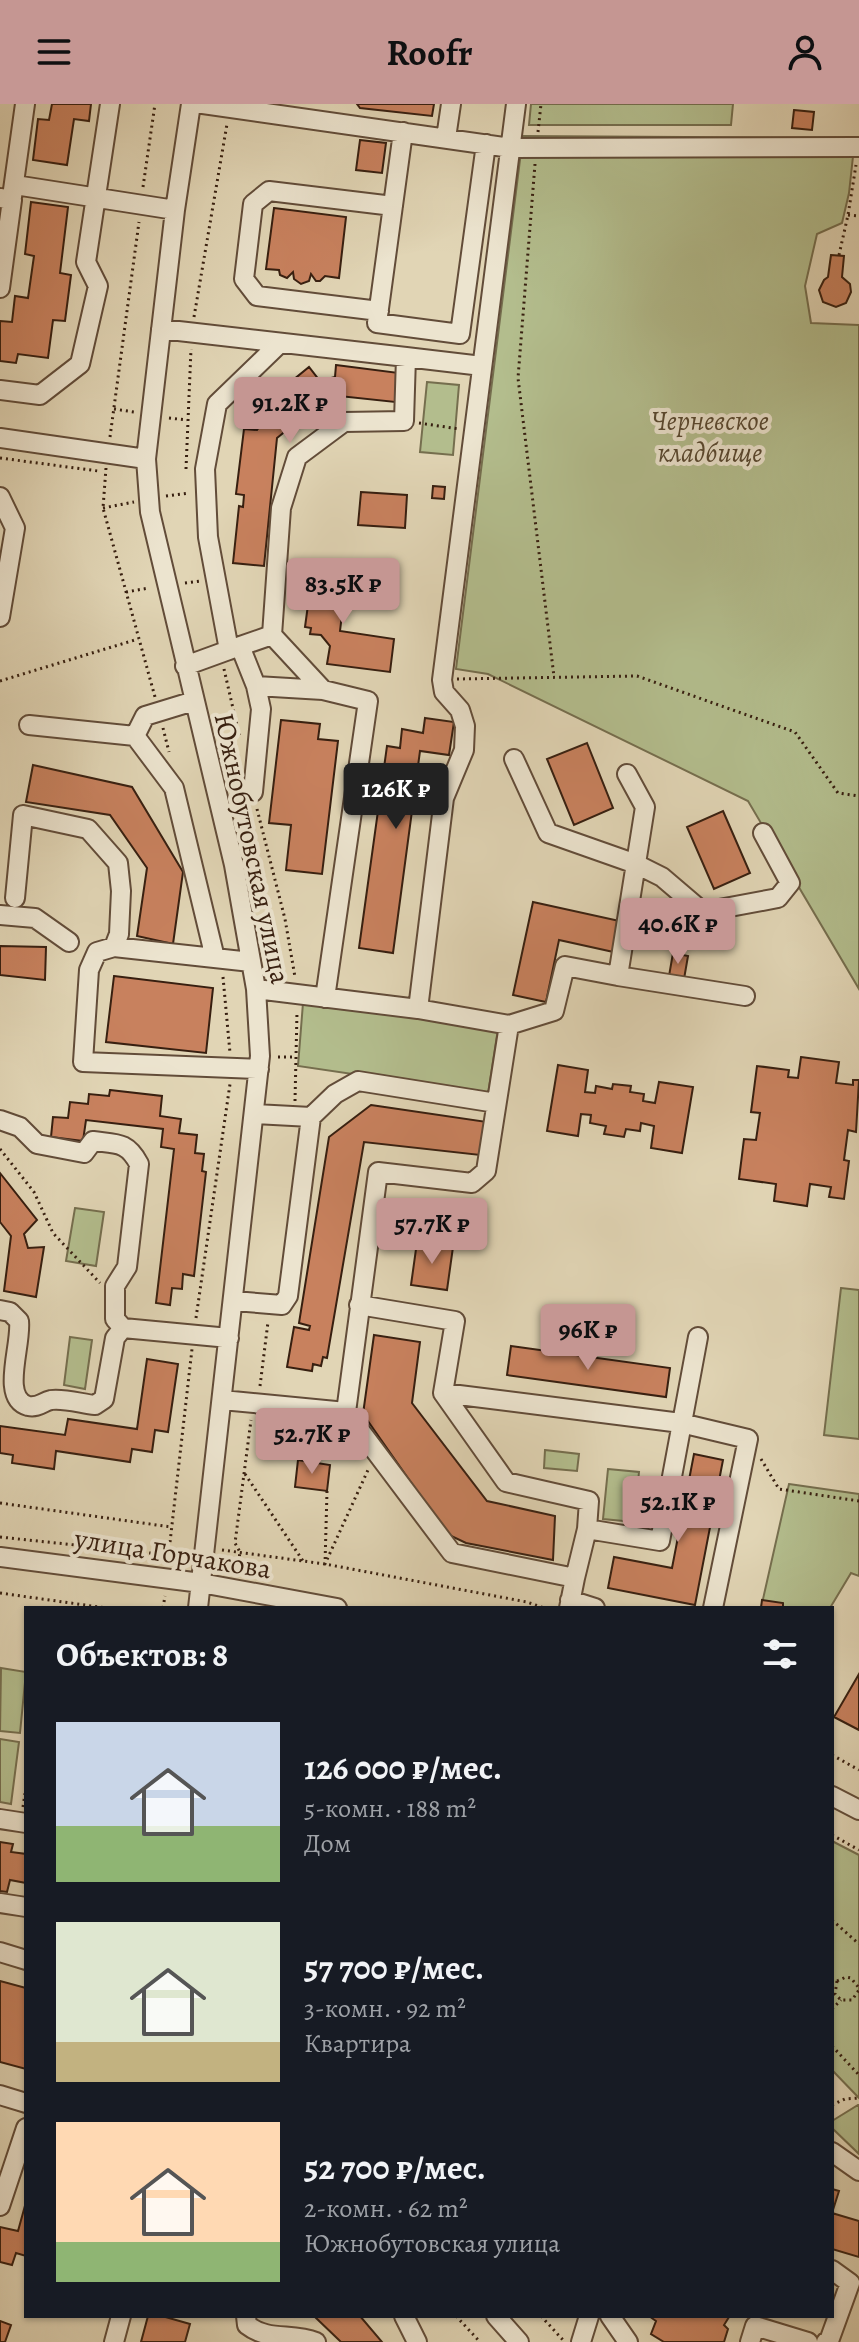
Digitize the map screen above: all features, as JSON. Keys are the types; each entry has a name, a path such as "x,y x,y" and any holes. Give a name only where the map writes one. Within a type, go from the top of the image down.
{"street":[{"path":"0,288 9,195 25,104"},
{"path":"0,390 40,395 80,364 98,286 86,262 110,104"},
{"name":"Южнобутовская улица","path":"191,104 175,210 146,459 150,512 234,865 256,989 259,1069 198,1606"},
{"path":"203,104 511,148 859,147"},
{"path":"323,104 338,122"},
{"path":"446,138 451,104"},
{"path":"418,1009 444,798 464,750 465,726 460,710 444,692 442,680 516,104"},
{"path":"403,132 377,323 460,334 486,144"},
{"path":"379,311 257,296 244,279 253,204 269,191 393,206"},
{"path":"9,195 94,196 175,210"},
{"path":"161,329 482,366"},
{"path":"253,792 261,709 256,686 235,648 208,537 205,469 217,404 280,343"},
{"path":"323,690 272,635 281,508 297,457 344,422 404,421 406,357"},
{"path":"0,438 107,463 146,459"},
{"path":"0,497 15,528 5,559 0,617"},
{"path":"185,666 272,635"},
{"path":"256,686 323,690 368,701 325,998"},
{"path":"135,736 145,716 194,701"},
{"path":"29,725 135,736 174,788 218,958"},
{"path":"514,759 548,833 636,864 662,877 703,912 778,898 790,883 763,833"},
{"path":"618,976 645,807 627,774"},
{"path":"15,898 23,815 88,829 118,863 121,905 119,934 114,947"},
{"path":"0,915 35,918 69,942"},
{"path":"251,962 114,947 97,952 89,970 83,1062 259,1069"},
{"path":"256,989 418,1009 509,1025 554,1011 565,966 745,996"},
{"path":"509,1025 486,1171 472,1183 378,1172 346,1412 452,1553 575,1578"},
{"path":"234,1301 282,1305 288,1296 311,1117 335,1094 358,1081 496,1103"},
{"path":"255,1114 311,1117"},
{"path":"0,1120 20,1127 37,1144 84,1153 93,1141 122,1145 132,1151 139,1164 127,1267 115,1286 113,1297 115,1319 123,1328 229,1338"},
{"path":"359,1305 455,1321 443,1393 506,1482 589,1501 587,1529 570,1604"},
{"path":"0,1310 10,1312 19,1321 20,1332 10,1388 15,1399 26,1405 41,1406 51,1400 95,1405 104,1399 115,1338 123,1328"},
{"path":"587,1529 660,1541 698,1337"},
{"path":"443,1393 681,1423 748,1439 713,1606"},
{"path":"222,1400 346,1412"},
{"name":"улица Горчакова","path":"0,1557 201,1583 326,1606"},
{"path":"834,1797 859,1810"},
{"path":"0,1819 24,1823"},
{"path":"0,1903 24,1907"},
{"path":"0,1952 24,1959"},
{"path":"0,2095 24,2102"},
{"path":"0,2206 24,2134"},
{"path":"834,2153 859,2171"},
{"path":"826,2342 855,2284 834,2271"},
{"path":"114,2342 120,2318"},
{"path":"246,2318 247,2325 260,2335 302,2336 316,2342"},
{"path":"405,2318 417,2342"},
{"path":"498,2318 519,2342"},
{"path":"581,2342 588,2318"},
{"path":"611,2318 628,2342"},
{"path":"751,2328 808,2342"}],"path":[{"path":"155,104 103,508 171,758"},
{"path":"541,104 518,378 554,677"},
{"path":"839,255 859,147"},
{"path":"848,215 859,216"},
{"path":"404,421 474,431"},
{"path":"0,458 107,463"},
{"path":"0,681 139,639"},
{"path":"442,680 637,676 795,732 838,793 859,796"},
{"path":"163,1606 194,1335 232,1068 218,958"},
{"path":"0,1149 34,1192 53,1233 113,1297"},
{"path":"748,1439 779,1489 859,1501"},
{"path":"325,1564 376,1452"},
{"path":"244,1473 303,1561"},
{"path":"325,1564 327,1491"},
{"path":"0,1503 172,1527"},
{"path":"0,1537 169,1555 204,1548 325,1564 538,1606"},
{"path":"0,1593 92,1606"},
{"path":"834,1756 859,1770"},
{"path":"834,1836 859,1850"},
{"path":"834,1922 859,1944"},
{"path":"846,1977 857,1978 857,2000 841,2000 834,1989 837,1981 846,1977"},
{"path":"834,2007 841,2000"},
{"path":"834,2048 859,2075"},
{"path":"834,2104 859,2098"},
{"path":"458,2318 480,2342"},
{"path":"543,2318 564,2342"}],"green space":[{"path":"531,104 733,104 731,125 529,125"},
{"name":"Черневское кладбище","path":"523,136 855,138 842,223 817,234 805,286 811,323 859,325 859,989 748,801 488,674 456,669"},
{"path":"427,382 459,385 453,455 420,452"},
{"path":"303,1003 498,1029 488,1094 298,1066"},
{"path":"75,1208 104,1212 96,1266 66,1261"},
{"path":"841,1288 859,1290 859,1439 824,1435"},
{"path":"70,1337 92,1340 85,1389 64,1385"},
{"path":"545,1450 579,1454 577,1471 544,1468"},
{"path":"608,1469 639,1472 634,1522 603,1519"},
{"path":"789,1484 859,1494 859,1576 851,1573 831,1606 761,1606"},
{"path":"1,1668 24,1672 20,1733 0,1731"},
{"path":"0,1739 19,1742 11,1804 0,1802"},
{"path":"834,1842 859,1855 859,2098 834,2072"},
{"path":"859,2105 859,2154 834,2130 834,2120"}],"building":[{"path":"52,104 91,104 89,121 74,119 67,165 33,160 38,119 49,120"},
{"path":"357,104 434,104 432,116 360,108"},
{"path":"794,110 814,112 812,130 792,128"},
{"path":"360,140 386,143 382,173 356,170"},
{"path":"31,202 68,207 60,273 71,275 65,321 53,320 48,358 18,354 16,363 0,361 0,321 12,322 15,296 28,298 34,256 25,254"},
{"path":"274,208 346,217 339,278 325,276 316,281 311,274 309,281 301,284 294,279 293,272 287,278 280,275 279,270 266,269"},
{"path":"831,255 844,256 842,277 850,284 851,292 846,303 836,307 823,302 819,290 828,277"},
{"path":"336,365 399,373 395,402 330,395 277,438 264,566 233,563 239,506 243,507 244,495 236,494 244,429 257,430 267,416 260,407 309,367 320,381 335,377"},
{"path":"433,486 445,487 444,499 432,498"},
{"path":"361,492 407,495 405,528 358,525"},
{"path":"313,568 347,573 340,631 394,639 390,672 327,664 330,646 321,635 310,634 311,628 305,627"},
{"path":"425,718 454,722 449,755 420,751 393,953 359,948 387,746 400,748 402,729 423,733"},
{"path":"281,720 320,724 318,739 338,741 322,874 286,870 291,825 269,823"},
{"path":"587,743 613,808 574,825 547,759"},
{"path":"33,765 132,787 183,872 173,944 137,936 147,868 110,815 26,802"},
{"path":"723,811 750,873 714,889 687,827"},
{"path":"533,902 624,922 618,953 559,940 546,1002 513,995"},
{"path":"0,946 46,947 45,980 0,975"},
{"path":"673,953 688,956 684,979 669,976"},
{"path":"114,976 213,988 206,1053 106,1042"},
{"path":"801,1057 839,1062 836,1083 853,1085 853,1080 859,1080 856,1132 848,1130 844,1160 849,1161 844,1199 829,1197 831,1187 810,1184 807,1206 774,1201 776,1184 739,1179 744,1139 756,1140 760,1113 751,1112 757,1066 789,1070 788,1077 798,1078"},
{"path":"558,1065 588,1070 585,1092 595,1093 596,1086 612,1089 613,1084 631,1086 630,1092 644,1094 643,1101 655,1103 659,1082 693,1087 682,1153 651,1148 654,1126 641,1123 640,1131 626,1129 624,1137 604,1134 606,1126 590,1123 591,1115 581,1114 578,1136 547,1131"},
{"path":"110,1090 162,1096 160,1116 181,1119 179,1133 197,1135 195,1153 204,1154 202,1171 206,1172 194,1276 183,1274 182,1289 172,1288 170,1305 156,1303 174,1149 161,1147 163,1129 86,1120 83,1141 51,1137 53,1117 68,1118 70,1102 88,1104 89,1094 109,1096"},
{"path":"371,1105 487,1122 480,1155 364,1142 327,1358 323,1357 321,1366 313,1364 312,1371 287,1367 294,1327 309,1330 310,1326 299,1323 329,1137"},
{"path":"0,1173 37,1220 24,1234 28,1248 44,1247 36,1297 4,1291 11,1236 0,1222"},
{"path":"454,1219 470,1222 467,1238 451,1235"},
{"path":"417,1242 453,1247 447,1290 411,1285"},
{"path":"374,1335 420,1342 412,1403 487,1501 555,1516 553,1560 466,1543 447,1534 363,1414"},
{"path":"511,1346 670,1368 666,1397 507,1375"},
{"path":"147,1359 178,1364 168,1432 155,1430 152,1452 132,1449 130,1462 56,1451 54,1469 12,1463 13,1455 0,1453 0,1426 65,1435 68,1419 137,1429"},
{"path":"694,1454 723,1460 695,1605 608,1588 614,1557 672,1568"},
{"path":"298,1460 330,1465 327,1491 295,1487"},
{"path":"762,1600 783,1603 783,1606 761,1606"},
{"path":"859,1674 859,1730 834,1717"},
{"path":"0,1842 13,1844 11,1852 24,1854 24,1883 10,1880 7,1892 0,1891"},
{"path":"0,1981 24,1987 24,2068 0,2062"},
{"path":"834,2190 839,2191 834,2207"},
{"path":"24,2209 24,2255 16,2253 12,2265 0,2262 0,2227 18,2231"},
{"path":"834,2214 859,2221 859,2257 834,2250"},
{"path":"147,2318 169,2318 190,2324 185,2342 141,2342"},
{"path":"316,2318 362,2318 382,2342 341,2342"},
{"path":"652,2318 728,2318 724,2325 728,2329 724,2342 664,2342 651,2334 656,2321"},
{"path":"0,2321 11,2325 5,2342 0,2342"}]}
